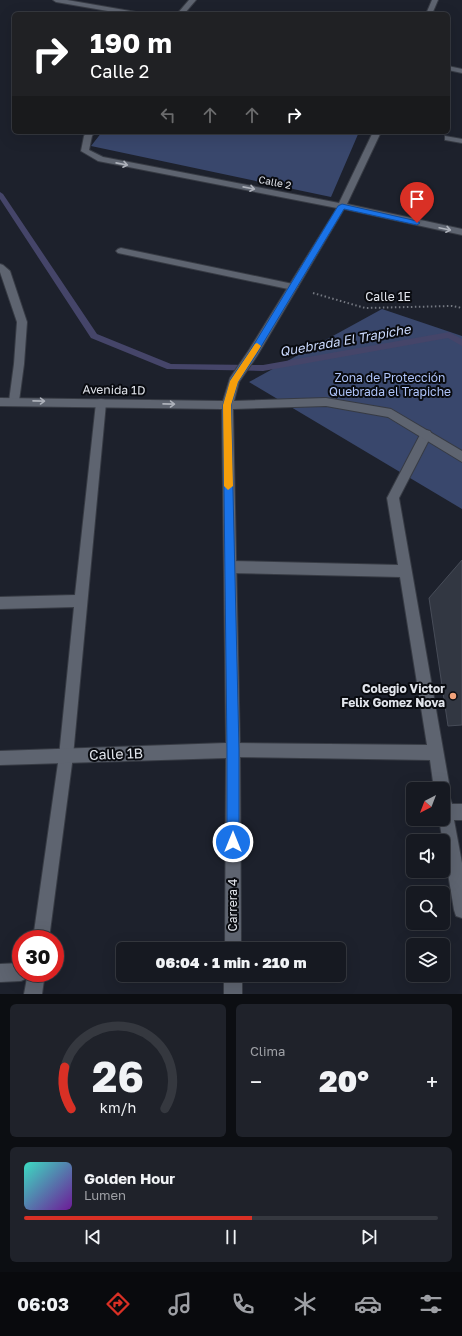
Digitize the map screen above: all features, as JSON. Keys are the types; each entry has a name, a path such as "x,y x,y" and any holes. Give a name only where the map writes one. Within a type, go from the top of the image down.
{"street":[{"path":"56,0 125,12"},
{"path":"182,12 193,0"},
{"path":"430,12 435,0"},
{"path":"450,68 462,70"},
{"name":"Calle 2","path":"90,134 85,151 101,159 342,206 462,232"},
{"name":"Carrera 4","path":"233,942 233,750 227,405 234,381 253,353 342,206 376,134"},
{"path":"448,138 462,141"},
{"path":"121,251 293,287"},
{"path":"0,267 5,271 22,322 20,364 14,401"},
{"name":"Avenida 1D","path":"0,402 227,405 326,402 391,413 462,456"},
{"path":"41,930 66,756 101,403"},
{"path":"426,434 393,498 441,782"},
{"path":"230,567 405,571"},
{"path":"0,603 81,601"},
{"name":"Calle 1B","path":"0,758 233,750 435,754"},
{"path":"450,807 462,812"},
{"path":"448,826 462,910"},
{"path":"0,973 12,972"},
{"path":"33,994 35,982"},
{"path":"233,982 233,994"}],"path":[{"name":"Calle 1E","path":"293,287 366,308 452,306 462,308"}],"green space":[{"path":"100,134 358,134 331,197 91,146"},
{"name":"Zona de Protección Quebrada el Trapiche","path":"382,309 462,336 462,509 249,382"}],"building":[{"name":"Colegio Victor Felix Gomez Nova","path":"462,560 462,725 448,726 429,598"}],"waterway":[{"name":"Quebrada El Trapiche","path":"0,194 94,336 170,367 263,368 449,335 462,343"}],"slow traffic":[{"path":"228,486 227,405 234,381 257,346"}],"place":[{"name":"Colegio Victor Felix Gomez Nova","path":"453,696"}],"route":[{"path":"233,842 233,750 227,405 230,393 234,381 253,353 342,206 417,223"}]}
